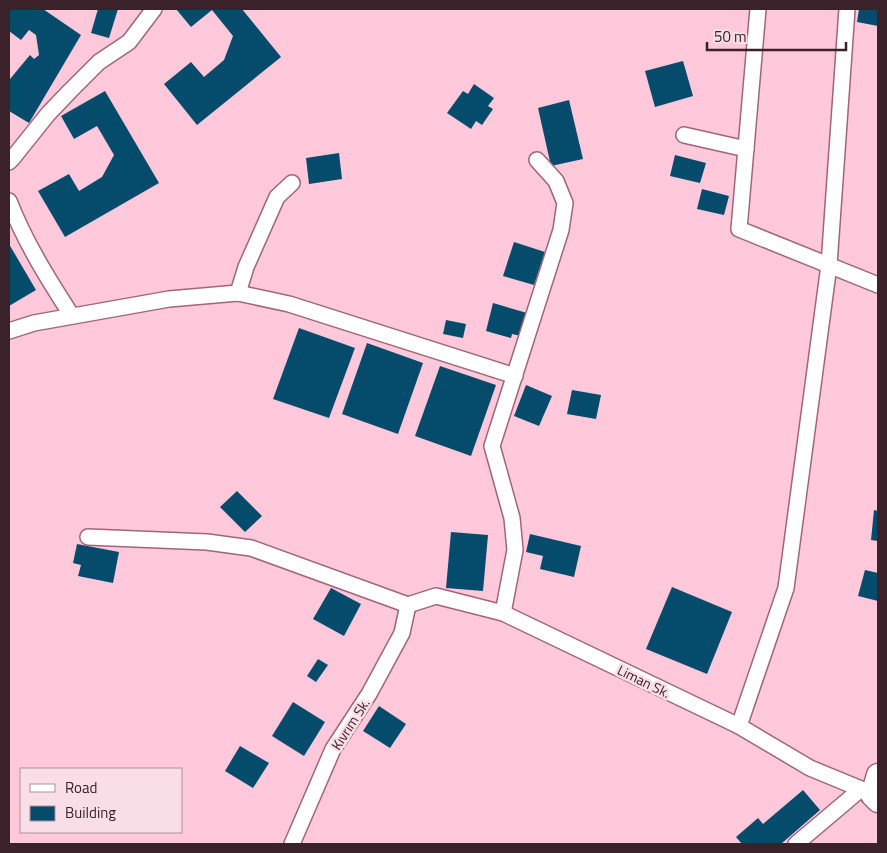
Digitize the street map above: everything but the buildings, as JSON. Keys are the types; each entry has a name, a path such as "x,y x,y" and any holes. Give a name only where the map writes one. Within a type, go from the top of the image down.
{"street":[{"path":"9,162 48,114 99,62 130,42 154,9"},
{"path":"758,9 740,229 878,285"},
{"path":"739,726 786,588 829,266 847,9"},
{"path":"684,135 746,149"},
{"path":"504,613 516,550 512,518 492,446 561,230 565,203 556,181 537,160"},
{"path":"238,293 246,267 277,197 292,183"},
{"path":"9,201 22,233 47,278 72,316"},
{"path":"9,331 34,323 169,299 238,293 289,304 515,376"},
{"path":"88,537 207,542 251,548 408,605"},
{"name":"Liman Sk.","path":"408,605 436,596 504,613 739,726 810,768 872,790"},
{"name":"Kıvrım Sk.","path":"292,844 333,749 369,694 402,633 408,605"},
{"path":"796,844 872,790"}]}
